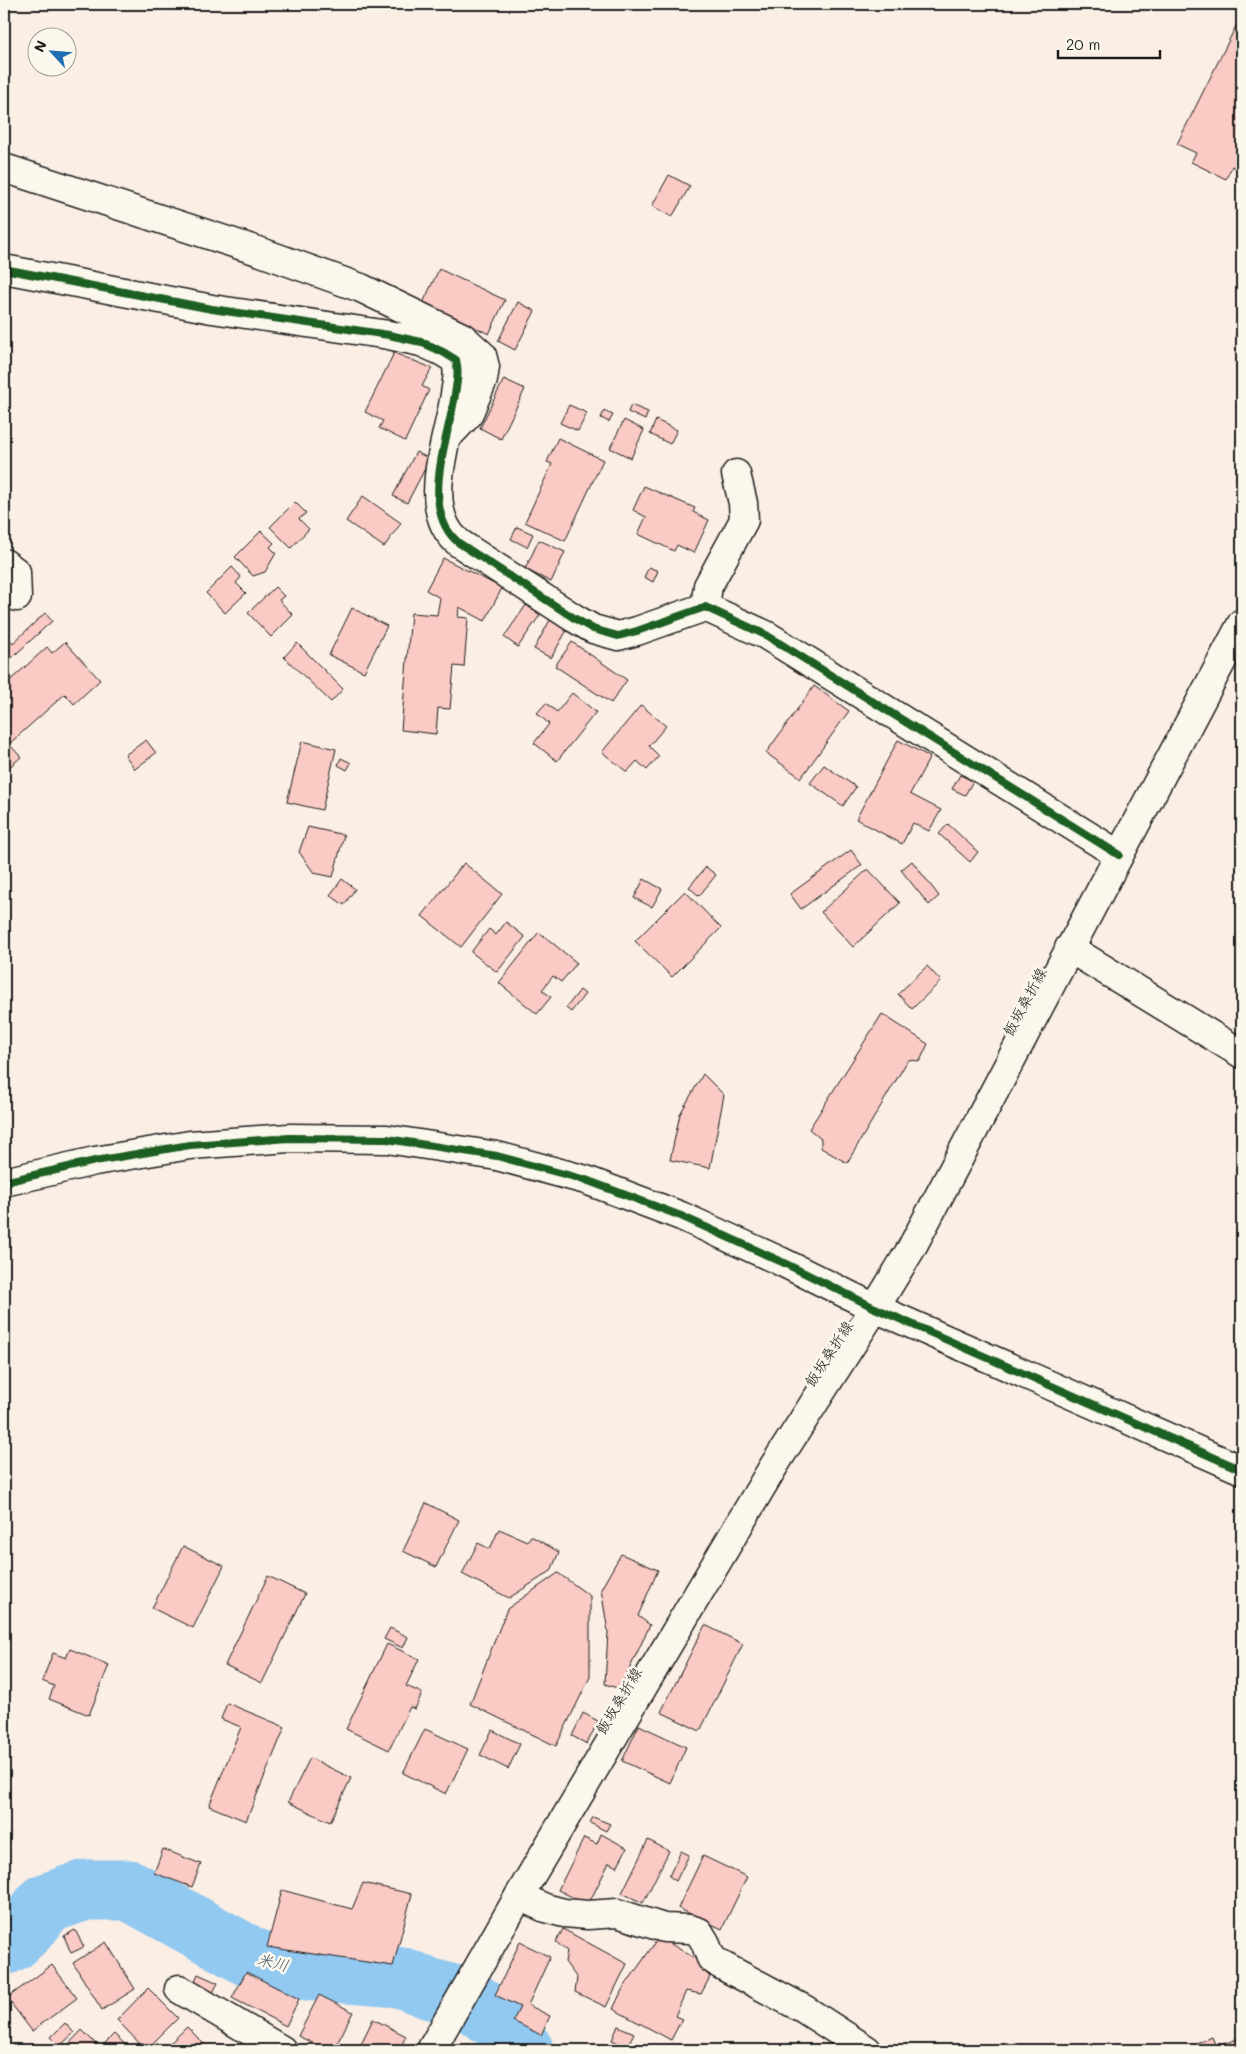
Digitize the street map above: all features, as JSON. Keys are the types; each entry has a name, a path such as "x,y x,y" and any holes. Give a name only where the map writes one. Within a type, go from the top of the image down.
{"street":[{"path":"4,168 261,252 361,288 462,337 482,355 486,367 483,380 468,415 448,436"},
{"path":"4,269 212,308 389,335 421,342 444,352 456,360 458,370 439,479 438,503 449,535 574,618 592,629 606,634 618,636 637,631 705,607 766,635 1118,855"},
{"path":"705,607 708,586 744,520 743,503 736,474"},
{"path":"4,563 16,572 17,597"},
{"name":"飯坂桑折線","path":"432,2050 519,1896 775,1464 875,1308 910,1249 1242,623"},
{"path":"1070,948 1242,1054"},
{"path":"4,1182 95,1161 190,1145 289,1138 387,1139 497,1156 586,1180 681,1216 780,1261 875,1308 1242,1470"},
{"path":"519,1896 545,1908 564,1913 588,1915 617,1913 664,1928 690,1929 699,1932 706,1942 711,1958 804,2009 867,2050"},
{"path":"179,1989 282,2050"}],"building":[{"path":"1242,14 1242,171 1232,166 1226,179 1191,162 1196,153 1177,144"},
{"path":"669,175 690,186 672,217 652,206"},
{"path":"439,269 505,300 489,334 423,303"},
{"path":"518,302 535,311 515,350 498,341"},
{"path":"394,353 432,368 422,386 429,390 405,441 379,428 383,421 365,412"},
{"path":"504,379 525,389 501,439 480,428"},
{"path":"569,405 587,413 578,431 560,423"},
{"path":"631,405 648,412 645,420 628,412"},
{"path":"604,411 613,415 609,422 601,418"},
{"path":"624,420 644,430 631,458 610,448"},
{"path":"656,420 677,430 670,444 650,434"},
{"path":"558,438 603,460 565,541 525,522 552,464 547,462"},
{"path":"416,452 430,459 407,503 393,496"},
{"path":"644,486 695,508 693,512 709,520 694,553 677,545 674,551 638,534 646,517 633,510"},
{"path":"363,496 401,523 384,547 346,521"},
{"path":"295,502 306,513 299,519 309,529 291,548 270,527"},
{"path":"517,527 533,534 527,547 511,539"},
{"path":"261,531 274,543 270,547 276,553 265,572 253,576 235,557"},
{"path":"539,540 565,552 551,582 525,569"},
{"path":"443,558 502,588 485,621 459,607 458,617 468,618 464,667 454,666 450,709 438,708 436,734 401,730 411,613 437,615 440,598 426,590"},
{"path":"232,567 241,577 236,583 246,593 225,613 206,593"},
{"path":"649,567 658,571 653,582 644,577"},
{"path":"275,587 284,596 279,600 293,615 271,637 248,613"},
{"path":"526,605 540,615 518,647 504,637"},
{"path":"352,608 387,626 364,672 329,655"},
{"path":"45,613 52,621 4,665 4,633 13,643"},
{"path":"550,620 567,630 551,658 534,649"},
{"path":"65,642 100,680 74,704 65,694 9,744 21,757 5,771 4,686 47,647 52,653"},
{"path":"572,642 627,680 611,703 555,666"},
{"path":"297,643 343,689 331,702 284,657"},
{"path":"814,686 849,711 801,778 766,753"},
{"path":"572,693 596,712 557,761 534,743 549,724 537,713 546,703 557,712"},
{"path":"641,705 666,726 649,746 659,756 647,770 637,761 627,772 602,752"},
{"path":"146,740 156,753 135,769 125,755"},
{"path":"898,740 930,757 910,794 941,810 929,831 913,823 902,844 856,819"},
{"path":"302,741 336,749 322,810 287,802"},
{"path":"341,758 351,763 347,770 338,765"},
{"path":"824,765 856,787 843,806 810,783"},
{"path":"960,775 973,781 965,795 952,789"},
{"path":"948,824 978,852 970,862 939,834"},
{"path":"308,827 344,835 333,877 314,873 299,852"},
{"path":"851,850 862,865 801,909 790,894"},
{"path":"912,861 939,896 929,905 901,870"},
{"path":"464,863 502,894 461,947 422,916"},
{"path":"706,867 716,875 699,896 689,887"},
{"path":"868,869 900,903 853,947 821,912"},
{"path":"342,879 355,889 344,905 330,895"},
{"path":"644,879 662,889 652,907 634,898"},
{"path":"685,891 721,928 672,977 635,941"},
{"path":"506,922 525,937 497,972 471,952 489,929 496,935"},
{"path":"539,932 577,963 561,982 553,976 542,990 551,997 537,1014 499,983"},
{"path":"927,966 941,981 912,1009 898,994"},
{"path":"580,990 585,994 571,1012 566,1008"},
{"path":"882,1014 928,1044 920,1061 908,1060 847,1163 821,1148 821,1139 809,1129"},
{"path":"703,1074 724,1095 710,1168 670,1160 680,1114"},
{"path":"426,1503 459,1520 436,1567 403,1551"},
{"path":"499,1529 527,1541 531,1536 559,1552 551,1571 509,1598 462,1574 478,1543 490,1549"},
{"path":"183,1546 224,1566 193,1628 152,1608"},
{"path":"621,1554 658,1570 638,1616 650,1625 620,1689 605,1684 608,1632 601,1589"},
{"path":"558,1573 590,1596 590,1677 556,1746 470,1704 507,1609"},
{"path":"268,1576 305,1594 262,1683 225,1665"},
{"path":"705,1625 743,1644 700,1731 661,1712"},
{"path":"390,1628 408,1637 403,1648 384,1639"},
{"path":"387,1644 419,1659 406,1686 422,1693 415,1709 410,1707 389,1750 346,1729"},
{"path":"70,1649 109,1665 89,1715 49,1699 54,1686 42,1681 53,1653 66,1658"},
{"path":"227,1703 285,1727 246,1821 209,1806 241,1727 221,1719"},
{"path":"583,1713 598,1721 587,1744 572,1736"},
{"path":"639,1725 686,1747 670,1783 622,1761"},
{"path":"425,1729 468,1749 446,1794 403,1773"},
{"path":"492,1730 520,1744 508,1769 480,1755"},
{"path":"310,1758 351,1778 330,1822 288,1802"},
{"path":"593,1817 610,1824 606,1831 590,1823"},
{"path":"601,1834 627,1848 617,1867 609,1863 588,1905 558,1890 584,1838 597,1844"},
{"path":"648,1840 669,1851 643,1903 622,1893"},
{"path":"163,1849 201,1864 192,1887 154,1873"},
{"path":"681,1851 689,1855 676,1881 669,1876"},
{"path":"703,1856 747,1877 722,1929 678,1908"},
{"path":"363,1883 412,1894 393,1966 267,1947 282,1890 352,1909"},
{"path":"563,1929 627,1964 606,2007 575,1992 577,1978 565,1962 567,1951 556,1942"},
{"path":"75,1930 84,1947 71,1953 64,1936"},
{"path":"659,1937 703,1963 703,1970 710,1977 701,1994 686,1991 675,2016 682,2019 671,2040 613,2009 622,1990"},
{"path":"106,1942 135,1989 102,2010 73,1963"},
{"path":"520,1942 550,1957 528,2005 550,2016 541,2035 513,2021 520,2007 495,1995"},
{"path":"52,1965 77,1998 32,2031 7,1998"},
{"path":"246,1972 299,1999 286,2026 232,1998"},
{"path":"198,1974 218,1983 212,1994 193,1985"},
{"path":"148,1988 178,2018 146,2050 117,2020"},
{"path":"319,1995 353,2012 334,2050 327,2050 298,2036"},
{"path":"373,2019 406,2036 399,2050 358,2050"},
{"path":"65,2023 74,2033 60,2046 51,2037"},
{"path":"618,2026 634,2033 627,2047 612,2040"},
{"path":"187,2027 210,2050 163,2050"},
{"path":"82,2030 96,2044 89,2050 63,2050"},
{"path":"114,2034 131,2050 98,2050"},
{"path":"1212,2037 1216,2047 1237,2039 1241,2050 1198,2050 1196,2043"},
{"path":"467,2044 477,2050 463,2050"},
{"path":"649,2045 659,2050 646,2050"}],"waterway":[{"name":"米川","path":"4,1945 12,1941 30,1924 45,1904 85,1890 129,1890 256,1960 307,1970 400,1977 431,1989 468,1999 496,2019 523,2050"}],"cycle path":[{"path":"4,269 212,309 389,335 421,342 443,352 456,360 458,373 439,473 438,493 440,512 447,529 459,543 593,629 618,636 705,607 766,635 1119,855"},
{"path":"4,1182 95,1161 190,1145 289,1138 387,1139 497,1156 586,1180 681,1216 780,1261 875,1308 1242,1470"}]}
